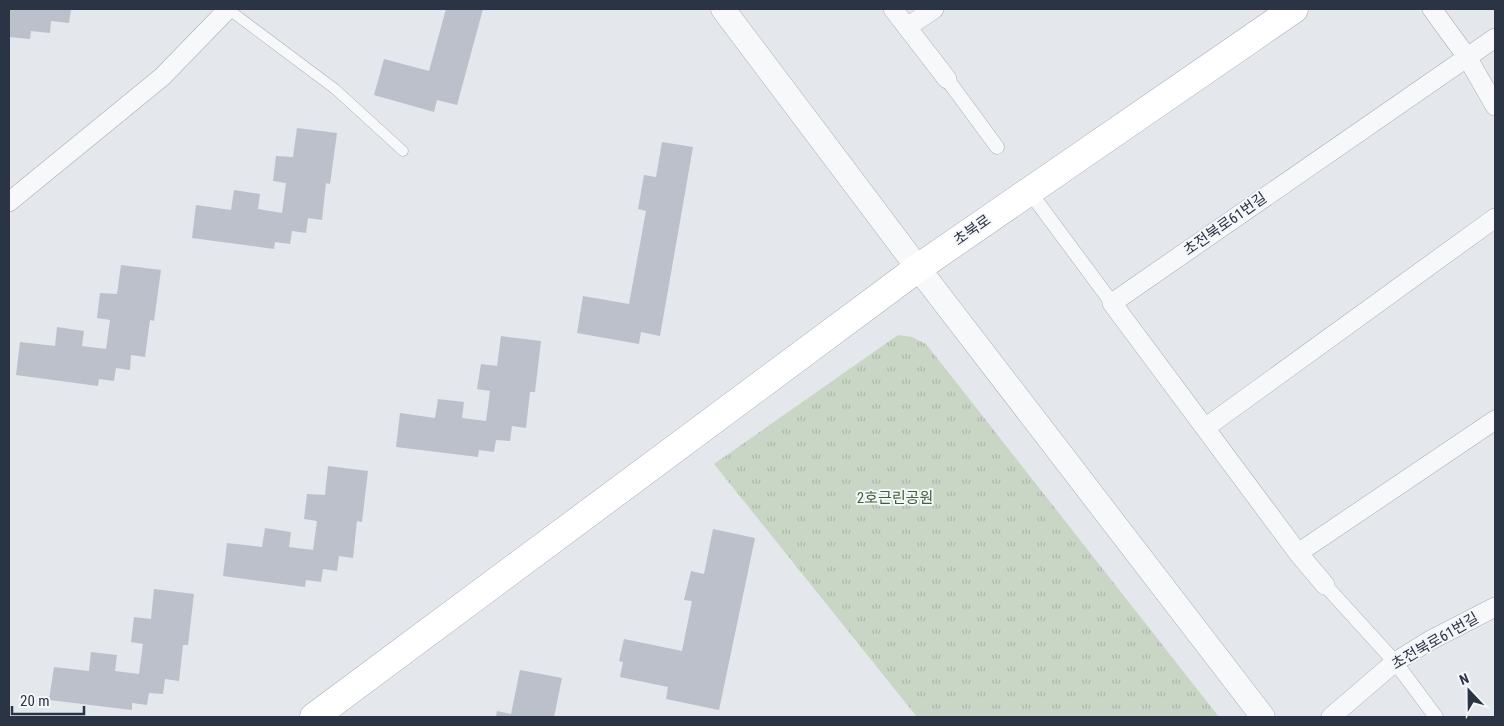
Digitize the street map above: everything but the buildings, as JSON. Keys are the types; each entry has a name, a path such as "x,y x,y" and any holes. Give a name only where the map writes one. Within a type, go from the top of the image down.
{"main road":[{"name":"초북로","path":"314,717 918,268 1294,9"}],"street":[{"path":"9,202 162,77 228,9"},
{"path":"723,9 918,268 1263,717"},
{"path":"893,9 997,147"},
{"path":"907,27 934,9"},
{"path":"1432,9 1467,57 1495,106"},
{"name":"초전북로61번길","path":"1112,303 1495,38"},
{"path":"1029,191 1298,553 1394,662 1436,717"},
{"path":"1205,428 1495,218"},
{"path":"1298,553 1495,420"},
{"name":"초전북로61번길","path":"1332,717 1394,662 1429,641 1495,607"}],"lane":[{"path":"228,9 335,89 403,150"}],"green space":[{"name":"2호근린공원","path":"898,335 912,337 926,344 1219,717 917,717 714,464"}]}
